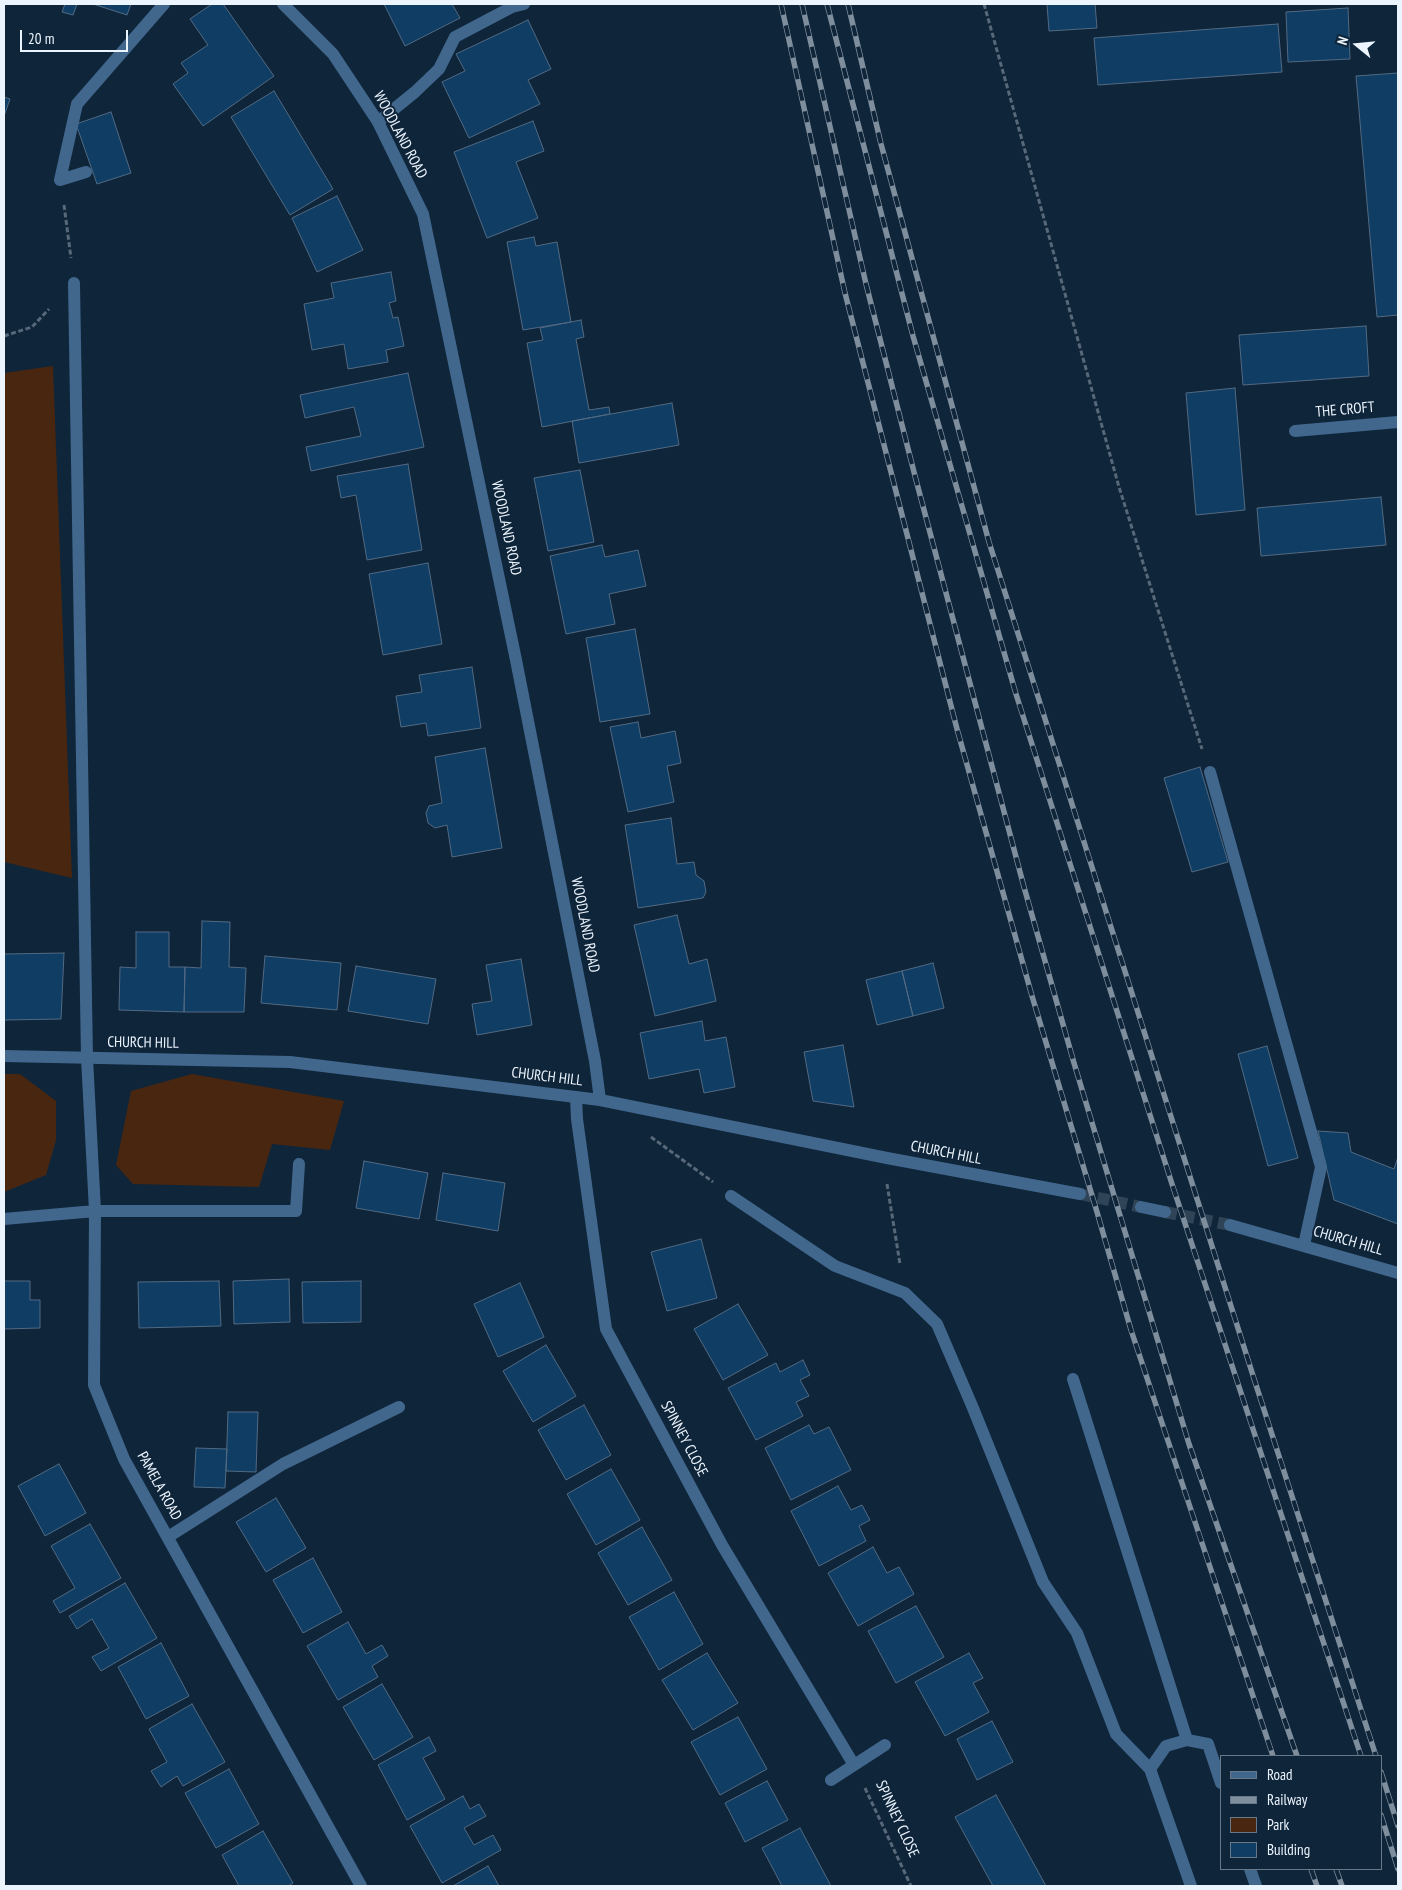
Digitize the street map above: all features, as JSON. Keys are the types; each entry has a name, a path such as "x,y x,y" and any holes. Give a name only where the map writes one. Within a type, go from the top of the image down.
{"street":[{"path":"86,172 60,180 77,104 164,4"},
{"name":"WOODLAND ROAD","path":"283,4 333,54 378,122 423,214 516,660 597,1071 600,1100"},
{"path":"378,122 415,92 439,69 455,37 512,7 524,4"},
{"name":"PAMELA ROAD","path":"74,283 87,1058 95,1211 94,1384 124,1459 361,1886"},
{"name":"THE CROFT","path":"1295,431 1398,422"},
{"path":"1210,772 1321,1167 1304,1246"},
{"name":"CHURCH HILL","path":"4,1056 290,1062 600,1100 880,1157 1080,1194"},
{"name":"SPINNEY CLOSE","path":"576,1097 577,1119 606,1329 722,1545 854,1765"},
{"path":"4,1219 95,1211 296,1212 299,1164"},
{"path":"731,1196 835,1266 905,1293 937,1324 977,1417 1043,1582 1077,1633 1116,1734 1150,1769 1191,1886"},
{"path":"1141,1207 1165,1212"},
{"name":"CHURCH HILL","path":"1230,1226 1398,1273"},
{"path":"1073,1380 1187,1740"},
{"path":"168,1537 284,1464 399,1407"},
{"path":"1150,1769 1166,1746 1187,1740 1208,1744 1220,1780"},
{"path":"831,1780 885,1745"},
{"path":"1250,1870 1256,1886"}],"path":[{"path":"984,4 1119,486 1210,772"},
{"path":"4,336 32,327 74,283 60,180"},
{"path":"643,1132 731,1196"},
{"path":"886,1182 905,1293"},
{"name":"SPINNEY CLOSE","path":"854,1765 911,1886"}],"green space":[{"path":"53,366 72,878 4,862 4,373"},
{"path":"4,1074 20,1074 56,1101 56,1140 46,1175 4,1192"},
{"path":"192,1074 344,1101 330,1150 272,1144 259,1187 133,1184 116,1165 131,1091"}],"building":[{"path":"65,4 77,4 73,15 62,12"},
{"path":"93,4 131,4 127,15"},
{"path":"212,4 223,4 274,76 203,126 173,84 188,73 181,63 208,45 190,19"},
{"path":"384,4 452,4 460,18 405,46"},
{"path":"1047,4 1095,4 1097,28 1049,31"},
{"path":"1348,8 1350,59 1288,62 1286,12"},
{"path":"528,20 551,69 528,80 540,104 469,138 442,82 465,71 456,54"},
{"path":"1278,24 1282,72 1098,85 1094,38"},
{"path":"1398,73 1398,315 1377,317 1356,76"},
{"path":"274,91 333,189 290,215 231,117"},
{"path":"4,97 10,99 4,116"},
{"path":"111,112 131,173 97,184 76,124"},
{"path":"533,121 544,151 516,162 538,218 487,238 454,152"},
{"path":"337,196 363,250 317,272 292,218"},
{"path":"534,237 536,246 557,242 571,322 523,330 507,242"},
{"path":"391,272 396,301 389,303 393,318 398,317 404,346 386,350 388,362 348,369 344,344 312,350 304,304 334,298 331,283"},
{"path":"581,320 584,337 576,339 589,410 609,407 610,414 542,427 527,343 543,340 540,328"},
{"path":"1366,326 1369,376 1243,385 1239,335"},
{"path":"408,373 424,447 311,471 306,447 361,436 354,407 305,418 300,395"},
{"path":"1235,388 1245,510 1196,515 1186,393"},
{"path":"672,403 679,445 579,463 572,421"},
{"path":"408,464 422,550 367,560 356,495 341,498 337,476"},
{"path":"580,470 594,542 548,551 534,478"},
{"path":"1381,497 1386,545 1261,556 1257,508"},
{"path":"602,545 605,557 638,550 646,586 609,594 615,624 566,634 550,556"},
{"path":"428,563 442,644 383,655 369,574"},
{"path":"635,629 650,714 600,722 586,638"},
{"path":"472,667 481,728 428,736 426,723 401,727 396,696 422,692 419,675"},
{"path":"638,722 641,738 675,731 681,763 667,766 674,802 628,812 610,727"},
{"path":"485,748 502,848 452,857 447,825 435,828 428,823 426,813 429,806 442,803 435,757"},
{"path":"1200,767 1228,862 1192,872 1164,778"},
{"path":"671,818 677,864 694,862 696,875 704,881 706,892 703,898 638,908 625,825"},
{"path":"677,915 689,964 707,959 716,1001 655,1016 634,925"},
{"path":"202,921 230,922 229,967 246,968 244,1012 184,1012 185,967 201,968"},
{"path":"136,932 169,932 169,967 185,967 184,1012 119,1010 120,967 136,968"},
{"path":"64,953 61,1019 4,1020 4,954"},
{"path":"265,956 341,963 337,1010 261,1003"},
{"path":"521,959 532,1025 477,1035 472,1004 492,1001 486,965"},
{"path":"933,963 944,1008 913,1016 902,971"},
{"path":"356,966 436,979 428,1024 348,1011"},
{"path":"902,971 913,1016 877,1025 866,980"},
{"path":"702,1021 705,1041 726,1037 735,1087 704,1093 699,1069 649,1079 640,1033"},
{"path":"843,1045 854,1107 813,1101 804,1052"},
{"path":"1267,1046 1298,1158 1268,1166 1238,1054"},
{"path":"1318,1131 1348,1133 1351,1152 1394,1169 1398,1157 1398,1224 1334,1200"},
{"path":"364,1161 428,1173 419,1219 356,1208"},
{"path":"443,1173 505,1183 498,1231 436,1220"},
{"path":"701,1239 717,1298 667,1311 651,1252"},
{"path":"289,1279 290,1322 234,1324 233,1281"},
{"path":"4,1281 30,1281 30,1300 40,1300 40,1328 4,1329"},
{"path":"219,1281 221,1326 139,1328 138,1282"},
{"path":"361,1281 361,1322 303,1323 302,1282"},
{"path":"520,1283 544,1337 498,1357 474,1304"},
{"path":"738,1304 768,1355 723,1380 694,1329"},
{"path":"546,1345 576,1396 533,1422 503,1371"},
{"path":"803,1360 810,1375 800,1380 809,1396 796,1402 803,1416 756,1440 728,1388 776,1363 780,1372"},
{"path":"584,1405 611,1455 566,1480 538,1430"},
{"path":"228,1412 258,1412 256,1472 226,1471"},
{"path":"809,1425 814,1434 829,1427 851,1470 791,1500 765,1448"},
{"path":"196,1448 227,1449 225,1488 194,1487"},
{"path":"59,1464 86,1513 45,1536 18,1486"},
{"path":"611,1469 640,1520 596,1545 567,1494"},
{"path":"838,1486 851,1510 862,1505 870,1520 859,1526 866,1541 819,1566 791,1511"},
{"path":"276,1498 306,1548 266,1572 236,1522"},
{"path":"90,1524 121,1578 60,1613 53,1601 75,1588 51,1546"},
{"path":"642,1527 672,1580 628,1605 598,1553"},
{"path":"873,1547 887,1573 899,1567 914,1594 858,1626 828,1573"},
{"path":"313,1558 342,1612 303,1633 273,1580"},
{"path":"125,1583 157,1638 101,1671 92,1657 109,1648 92,1619 77,1629 69,1616"},
{"path":"674,1592 703,1644 659,1670 629,1617"},
{"path":"916,1606 944,1657 896,1683 868,1631"},
{"path":"348,1622 366,1654 382,1645 388,1656 372,1666 378,1677 338,1700 307,1646"},
{"path":"161,1643 189,1696 146,1719 118,1667"},
{"path":"707,1653 738,1703 693,1730 662,1680"},
{"path":"969,1653 983,1678 973,1683 989,1712 945,1736 915,1682"},
{"path":"382,1684 413,1737 374,1760 343,1707"},
{"path":"192,1704 225,1762 183,1786 177,1776 161,1787 151,1771 167,1762 149,1729"},
{"path":"738,1717 767,1769 720,1795 691,1742"},
{"path":"992,1721 1013,1762 977,1780 957,1739"},
{"path":"429,1737 436,1751 423,1758 445,1799 407,1820 378,1765"},
{"path":"229,1769 259,1824 216,1848 185,1793"},
{"path":"767,1781 788,1820 745,1842 725,1803"},
{"path":"996,1795 1046,1886 993,1886 955,1817"},
{"path":"463,1796 470,1809 479,1804 486,1816 464,1828 474,1845 493,1835 501,1850 442,1883 410,1826"},
{"path":"800,1828 831,1886 782,1886 762,1848"},
{"path":"263,1831 293,1883 288,1886 239,1886 222,1855"},
{"path":"488,1866 499,1886 453,1886"}],"tunnel":[{"path":"1080,1194 1141,1207"},
{"path":"1165,1212 1230,1225"}],"railway":[{"path":"781,4 845,293 957,729 1032,996 1131,1330 1273,1755"},
{"path":"802,4 866,284 1024,887 1074,1063 1189,1444 1297,1755"},
{"path":"827,4 913,336 1016,694 1172,1184 1361,1755"},
{"path":"848,4 881,144 989,542 1256,1385 1376,1755"},
{"path":"1382,1775 1398,1826"},
{"path":"1382,1818 1398,1869"},
{"path":"1311,1870 1317,1886"},
{"path":"1336,1870 1342,1886"}]}
